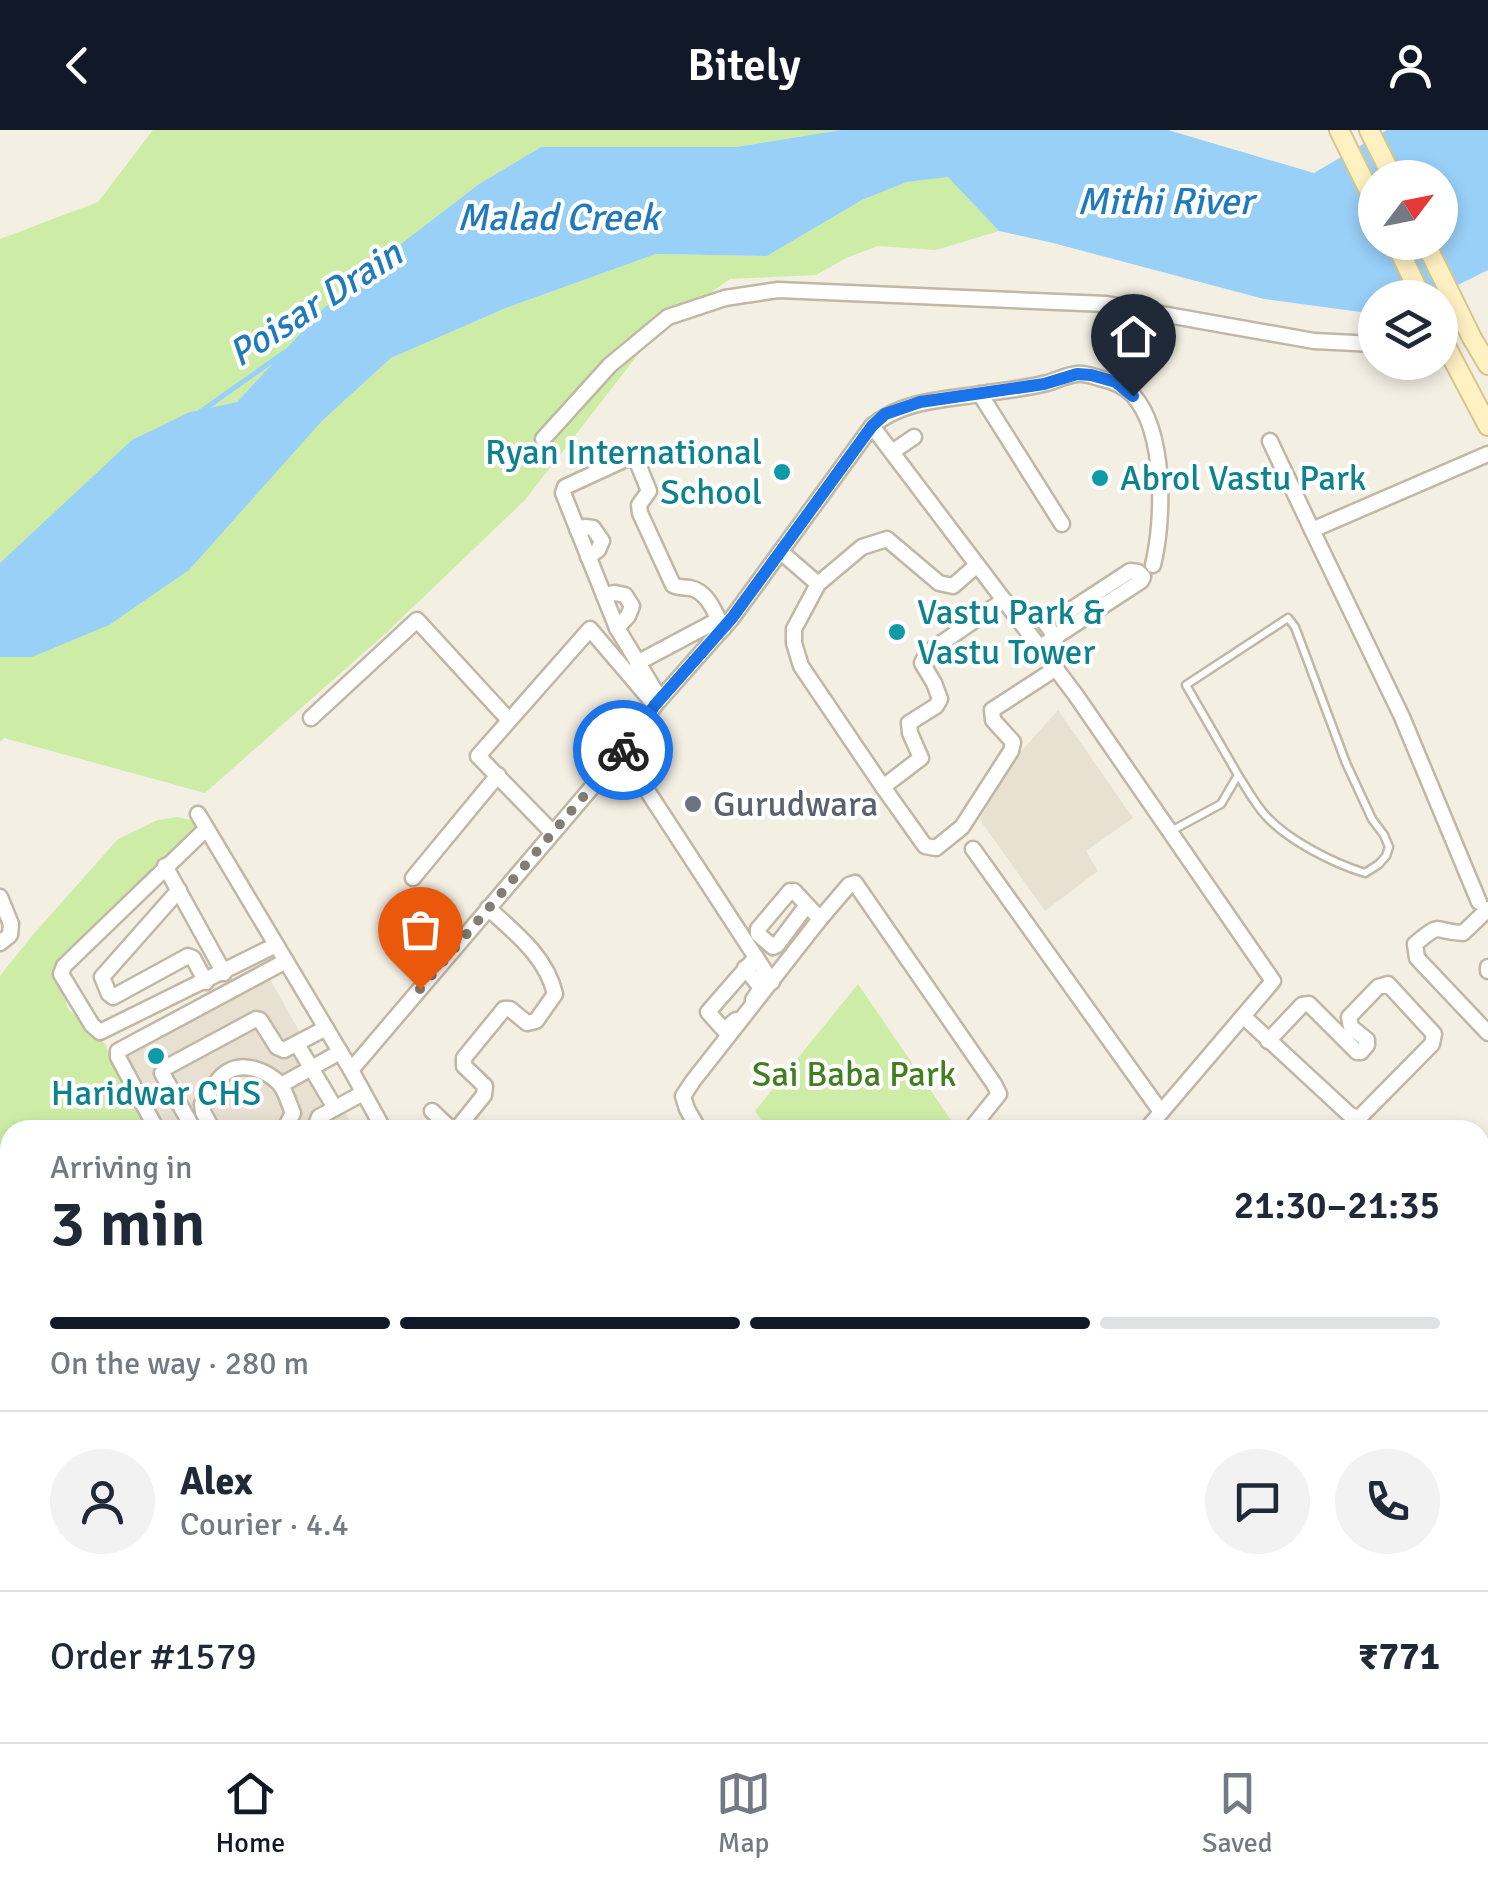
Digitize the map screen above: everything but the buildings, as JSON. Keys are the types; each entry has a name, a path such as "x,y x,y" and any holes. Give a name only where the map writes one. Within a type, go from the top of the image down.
{"main road":[{"path":"1339,130 1358,169"},
{"path":"1369,130 1383,160"},
{"path":"1434,260 1487,367"},
{"path":"1458,372 1488,426"}],"street":[{"path":"543,439 610,365 668,317 725,298 778,290 1106,304 1314,341 1358,343"},
{"path":"351,1070 622,752 885,414 920,402 1044,384 1077,374 1116,382 1133,396 1146,419 1156,451 1161,490 1159,540 1153,565"},
{"path":"980,394 1062,524"},
{"path":"872,426 1075,694 1273,981 1154,1120"},
{"path":"892,452 914,437"},
{"path":"1270,441 1402,717 1483,906 1464,934 1443,928 1433,930 1415,944 1417,958 1488,1033"},
{"path":"1312,530 1488,454"},
{"path":"658,702 617,628 563,493 565,488 628,458 636,459 650,491 639,506 640,513 673,585 694,588 706,597 721,624"},
{"path":"978,566 952,586 939,583 887,539 862,547 818,584 794,629 801,666 925,846 936,848 962,827 1010,750 1013,742 992,720 992,710 1054,669"},
{"path":"781,552 818,584"},
{"path":"1040,647 1143,576 1130,571 1069,610"},
{"path":"604,595 625,595 632,606 617,628"},
{"path":"883,787 921,758 909,723 936,706 940,698 922,664 927,653 1004,600"},
{"path":"1025,628 1042,616 1056,638"},
{"path":"311,718 417,620 508,719"},
{"path":"637,663 721,624"},
{"path":"552,832 478,756 508,719 590,629 658,702"},
{"path":"622,752 753,963 772,982"},
{"path":"413,878 498,775"},
{"path":"198,814 379,1120"},
{"path":"206,829 64,966 62,974 92,1025 100,1032 276,946"},
{"path":"973,849 1161,1112"},
{"path":"166,866 224,973"},
{"path":"807,905 777,944 753,963 708,1012 726,1030 855,883 994,1084 999,1094 978,1120"},
{"path":"178,890 102,978 113,997 188,956 206,982"},
{"path":"794,953 758,934 758,930 790,891 820,919"},
{"path":"0,897 11,924 10,935 0,943"},
{"path":"462,1120 484,1094 484,1086 464,1066 464,1058 504,1008 528,1023 536,1020 555,994 534,950 488,908"},
{"path":"152,1120 118,1052 286,960"},
{"path":"693,1120 684,1096 760,988 753,963"},
{"path":"1243,1016 1268,1040 1350,1115 1359,1118 1432,1044 1434,1034 1388,984 1378,986 1350,1017 1351,1027 1367,1040 1361,1052 1309,1004 1302,1005 1268,1040"},
{"path":"188,1120 162,1073 165,1068 256,1019 284,1050 326,1028"},
{"path":"296,1044 335,1108"},
{"path":"281,1085 340,1052"},
{"path":"184,1112 202,1104 223,1074 243,1067 264,1072 281,1085 293,1113 289,1120"},
{"path":"318,1120 364,1092"},
{"path":"202,1104 207,1120"},
{"path":"432,1110 443,1120"}],"lane":[{"path":"1288,618 1296,627 1346,762 1372,819 1384,834 1386,856 1365,873 1329,858 1266,816 1238,776 1186,685 1288,618"},
{"path":"1170,831 1221,804 1238,776"}],"shaded area":[{"path":"1058,710 1133,818 1086,851 1098,871 1045,911 980,820 993,790 1015,758"},
{"path":"262,965 349,1120 149,1120 110,1048"}],"green space":[{"path":"153,130 841,130 736,147 541,147 479,184 367,270 323,309 237,402 190,412 0,563 0,239 98,202"},
{"path":"949,176 999,231 936,250 878,246 816,275 730,279 654,334 525,500 385,634 205,793 4,738 0,742 0,657 32,657 321,422 391,358 506,308 656,254 767,256 862,200 907,182"},
{"path":"158,820 192,820 197,828 57,967 68,1009 105,1044 148,1120 0,1120 0,976 118,839"},
{"name":"Sai Baba Park","path":"858,984 951,1120 761,1120 755,1111"}],"water":[{"name":"Malad Creek","path":"841,130 1168,130 1314,173 1387,130 1488,130 1488,270 1458,285 1458,280 1358,280 1358,312 1264,299 999,231 948,177 907,182 862,200 767,256 656,254 506,308 391,358 321,422 189,570 109,625 32,657 0,657 0,563 132,440 190,412 237,402 323,309 367,270 479,184 541,147 736,147"}],"waterway":[{"name":"Poisar Drain","path":"200,412 285,352"}],"way so far":[{"path":"420,989 623,750"}],"place":[{"name":"Ryan International School","path":"782,472"},
{"name":"Abrol Vastu Park","path":"1100,478"},
{"name":"Vastu Park & Vastu Tower","path":"897,632"},
{"name":"Gurudwara","path":"693,804"},
{"name":"Haridwar CHS","path":"156,1056"}],"route":[{"path":"623,750 655,705 732,618 872,426 885,414 920,402 1044,384 1077,374 1116,382 1133,396"}],"water label":[{"name":"Mithi River","path":"1165,201"}]}
